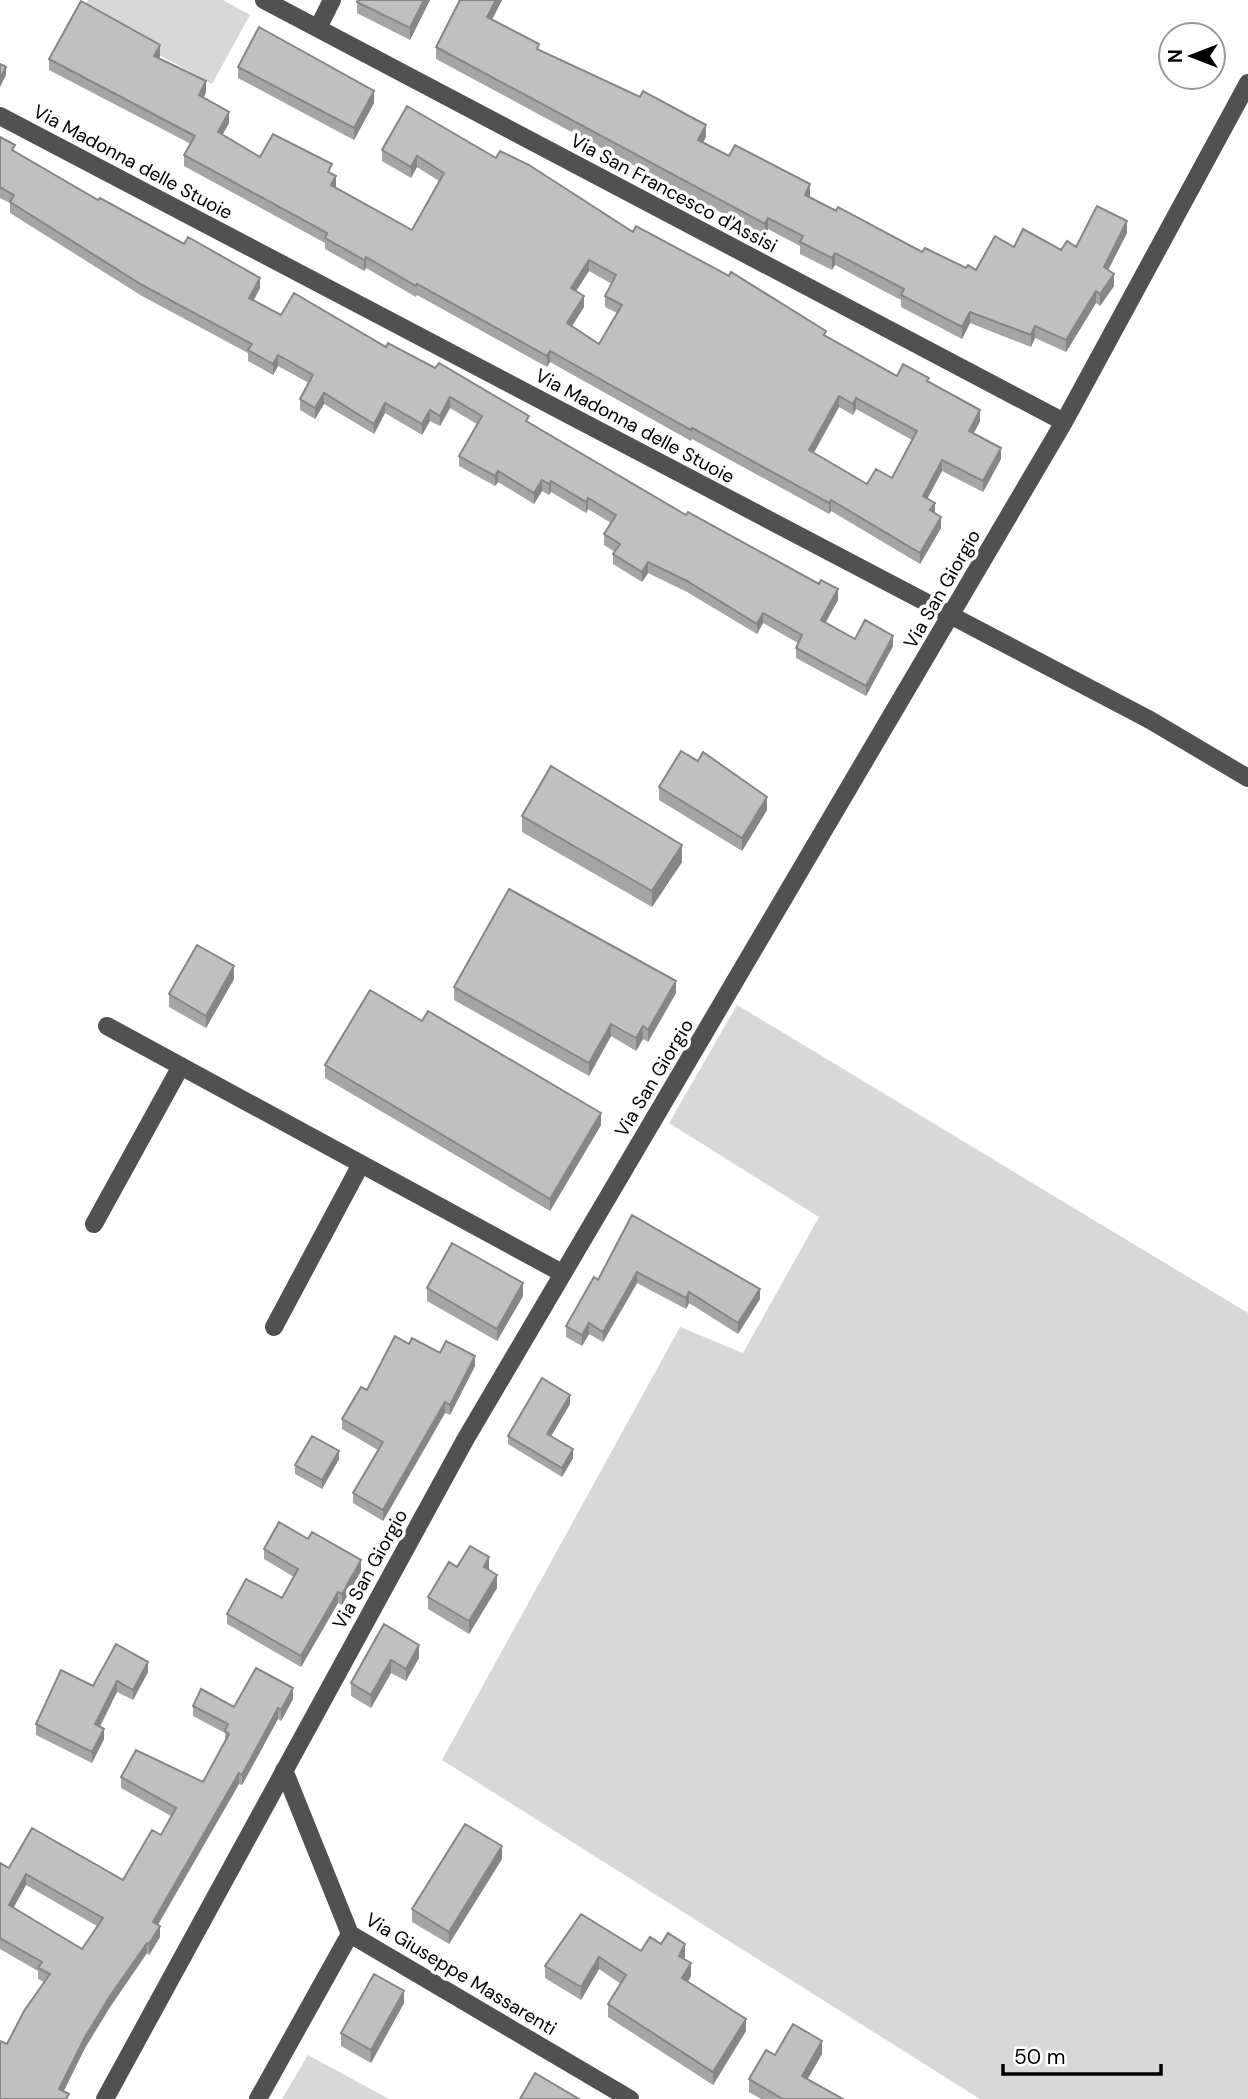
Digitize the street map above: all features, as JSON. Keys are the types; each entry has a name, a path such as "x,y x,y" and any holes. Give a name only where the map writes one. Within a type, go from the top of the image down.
{"street":[{"name":"Via San Francesco d'Assisi","path":"264,0 1063,422"},
{"path":"318,28 332,0"},
{"name":"Via San Giorgio","path":"106,2099 459,1452 1063,422 1248,83"},
{"name":"Via Madonna delle Stuoie","path":"0,116 1150,720 1248,778"},
{"path":"107,1026 562,1273"},
{"path":"94,1224 181,1066"},
{"path":"274,1327 361,1164"},
{"name":"Via Giuseppe Massarenti","path":"284,1770 349,1934 630,2099"},
{"path":"258,2099 349,1934"}],"shaded area":[{"path":"88,0 223,0 250,15 212,84 81,12"},
{"path":"737,1005 1248,1313 1248,2099 980,2099 442,1760 680,1327 743,1353 819,1217 669,1123"},
{"path":"308,2055 389,2099 282,2099"}],"building":[{"path":"424,0 410,28 357,2"},
{"path":"460,0 496,0 487,17 539,44 537,49 640,97 643,91 706,125 698,140 729,156 735,145 810,184 805,195 836,211 838,207 922,252 925,248 966,268 968,265 976,270 995,236 1014,247 1023,229 1061,250 1067,241 1076,247 1097,206 1127,221 1104,267 1114,274 1100,294 1096,291 1066,340 1035,326 1031,335 970,312 962,327 901,295 904,289 835,253 832,258 800,242 803,236 768,218 765,224 436,47"},
{"path":"81,1 160,45 154,56 206,81 199,95 229,112 218,132 260,157 273,134 332,164 328,172 336,176 331,185 412,230 444,173 417,156 411,167 382,150 407,106 496,158 500,151 529,165 633,232 636,226 729,276 731,272 826,331 824,335 897,376 903,364 929,378 927,381 980,410 969,431 1001,448 983,481 942,460 923,496 935,503 930,510 941,517 920,553 831,500 829,503 692,428 691,430 550,351 547,356 417,284 416,286 366,257 364,260 325,238 327,233 184,155 195,136 49,59","holes":["589,260 616,275 605,296 622,305 599,344 567,323 584,296 571,288","839,396 853,404 856,398 917,431 892,478 876,469 867,484 809,450"]},
{"path":"259,27 374,91 354,128 238,67"},
{"path":"0,64 6,67 0,79"},
{"path":"0,137 15,145 12,150 98,200 100,198 184,244 188,237 260,278 249,298 281,315 294,293 386,347 388,343 435,368 439,363 529,416 526,421 686,515 688,512 819,584 821,580 838,589 821,620 855,639 865,620 893,636 866,686 796,648 802,635 763,613 757,624 687,581 648,562 642,572 613,554 620,544 604,534 616,515 588,498 586,502 551,481 549,484 542,480 534,493 498,471 495,476 459,456 482,416 450,397 440,416 430,410 422,424 385,403 374,424 324,393 315,408 300,399 313,375 278,355 273,364 248,350 252,344 142,285 10,202 14,195 0,187"},
{"path":"681,751 698,761 703,752 767,797 742,838 659,787"},
{"path":"551,766 682,845 652,891 522,816"},
{"path":"509,889 676,981 648,1030 643,1026 636,1038 611,1024 589,1063 454,987"},
{"path":"197,945 234,966 206,1016 169,994"},
{"path":"370,990 422,1021 428,1011 601,1113 550,1199 325,1065"},
{"path":"632,1215 760,1289 738,1323 689,1292 686,1298 637,1272 603,1332 589,1323 582,1335 566,1326 594,1277 598,1280"},
{"path":"452,1243 523,1283 497,1329 427,1288"},
{"path":"395,1336 409,1344 412,1338 440,1353 446,1341 475,1356 450,1405 445,1402 383,1510 353,1493 383,1442 342,1419 361,1387 367,1390"},
{"path":"542,1378 570,1395 547,1434 573,1449 562,1468 508,1436"},
{"path":"312,1436 339,1451 322,1480 295,1465"},
{"path":"279,1522 308,1539 312,1532 361,1560 342,1594 338,1592 301,1656 227,1614 246,1579 282,1598 298,1569 264,1549"},
{"path":"470,1546 489,1557 484,1567 497,1575 469,1621 428,1597 449,1562 457,1567"},
{"path":"384,1624 419,1645 406,1669 391,1660 371,1695 351,1683"},
{"path":"116,1644 148,1662 133,1690 117,1681 95,1724 104,1729 92,1752 36,1724 61,1670 93,1686"},
{"path":"256,1668 293,1688 281,1710 278,1708 242,1775 239,1773 153,1922 160,1926 110,1996 85,2037 59,2089 69,2094 66,2099 0,2099 0,2041 7,2044 24,2011 50,1974 38,1968 42,1962 0,1938 0,1863 9,1868 32,1828 123,1880 152,1830 161,1835 176,1808 121,1777 136,1750 203,1782 229,1734 225,1731 228,1724 193,1706 201,1689 234,1707","holes":["26,1874 103,1918 82,1949 9,1905"]},
{"path":"465,1824 502,1846 449,1932 412,1909"},
{"path":"581,1914 641,1951 650,1937 661,1944 668,1933 685,1944 679,1956 691,1963 682,1978 746,2019 713,2072 608,2004 626,1975 599,1957 581,1987 545,1966"},
{"path":"374,1974 404,1991 371,2050 341,2033"},
{"path":"793,2024 822,2041 802,2076 843,2099 783,2099 749,2079 766,2050 775,2055"},
{"path":"535,2073 579,2099 520,2099"}]}
